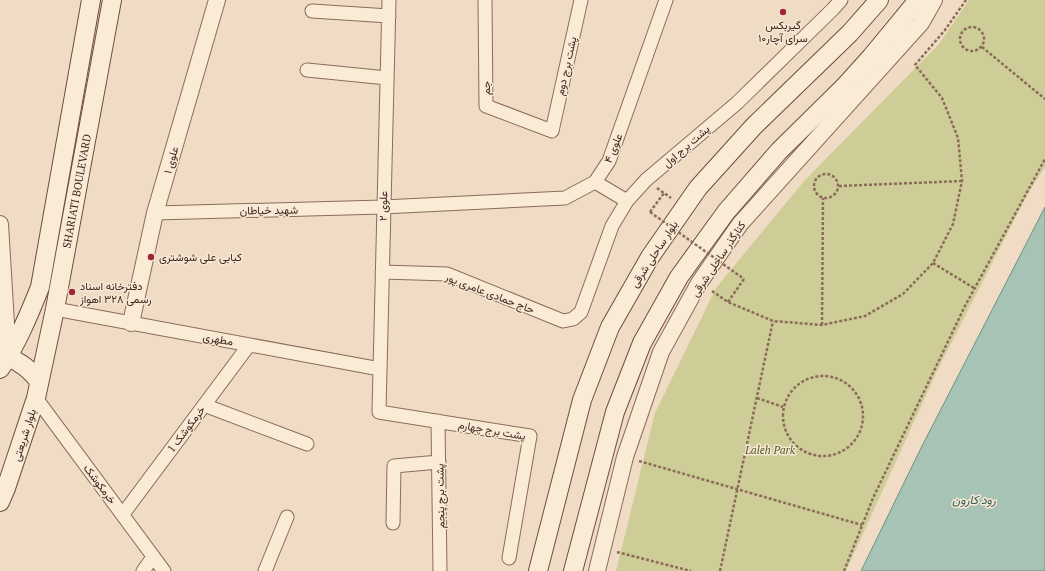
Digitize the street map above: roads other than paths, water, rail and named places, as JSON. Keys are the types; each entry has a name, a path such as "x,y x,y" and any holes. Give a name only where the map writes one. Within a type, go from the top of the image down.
{"main road":[{"name":"SHARIATI BOULEVARD","path":"4,363 33,305 40,287 91,0"},
{"name":"SHARIATI BOULEVARD","path":"38,390 55,308 112,0"},
{"name":"بلوار ساحلی شرقی","path":"538,571 582,400 610,327 650,257 698,188 754,126 850,33 879,0"},
{"path":"574,571 615,412 642,343 675,284 726,212 780,151 850,91 871,57 918,0"},
{"path":"4,363 23,364 31,371 38,390"},
{"name":"بلوار شریعتی","path":"2,493 38,390"}],"street":[{"name":"علوی ۱","path":"131,323 155,212 217,0"},
{"name":"علوی ۲","path":"379,412 389,0"},
{"name":"جم","path":"485,0 486,106 552,131"},
{"name":"پشت برج دوم","path":"552,131 581,0"},
{"name":"علوی ۴","path":"383,208 565,198 595,182 609,161 666,0"},
{"name":"پشت برج اول","path":"573,319 581,312 612,226 627,201 646,180 737,103 841,0"},
{"name":"کنارگذر ساحلی شرقی","path":"598,571 625,457 661,352 699,283 740,224 850,91 921,24 934,0"},
{"path":"312,11 389,16"},
{"path":"307,70 387,78"},
{"path":"595,182 627,201"},
{"name":"شهید خیاطان","path":"155,212 383,208"},
{"path":"0,224 4,363"},
{"name":"حاج حمادی عامری پور","path":"382,272 447,274 563,321 573,319"},
{"name":"مطهری","path":"55,308 380,369"},
{"name":"خرمکوشک 1","path":"123,514 249,344"},
{"name":"خرمکوشک","path":"38,390 164,571"},
{"path":"204,405 307,444"},
{"name":"پشت برج چهارم","path":"379,412 530,436 509,558"},
{"name":"پشت برج پنجم","path":"438,421 440,571"},
{"path":"393,523 394,466 439,462"},
{"path":"265,571 287,517"},
{"path":"143,571 153,557"}],"water":[{"name":"رود کارون","path":"1045,207 1045,571 861,571 921,448"}],"place":[{"name":"گیربکس سرای آچار۱۰","path":"783,12"},
{"name":"کبابی علی شوشتری","path":"151,257"},
{"name":"دفترخانه اسناد رسمی ۳۲۸ اهواز","path":"72,292"}],"park label":[{"name":"Laleh Park","path":"770,450"}]}
